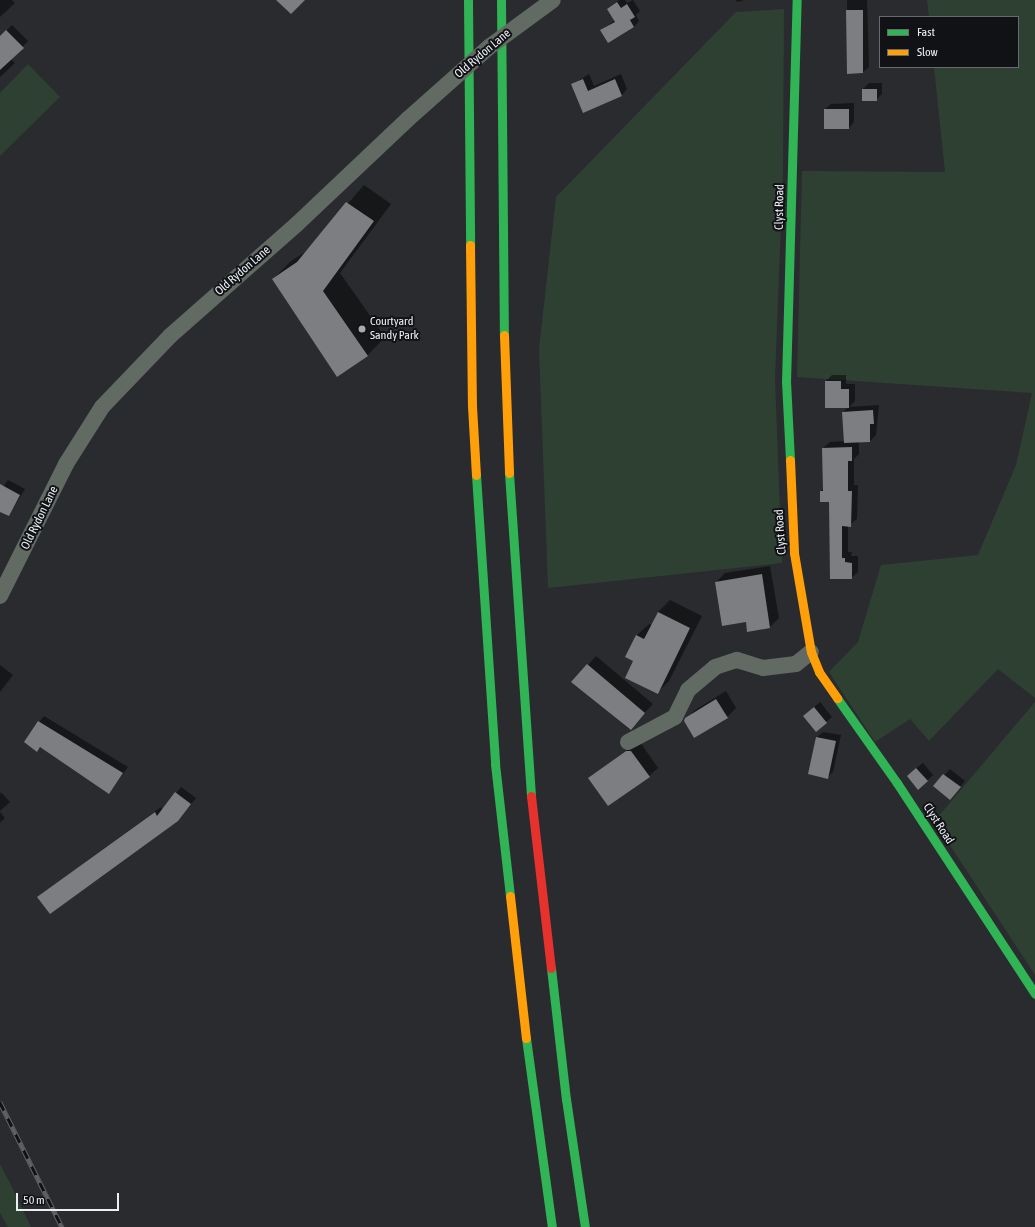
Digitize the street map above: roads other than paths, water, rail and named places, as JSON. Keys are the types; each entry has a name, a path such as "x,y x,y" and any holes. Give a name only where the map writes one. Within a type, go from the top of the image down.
{"main road":[{"path":"468,0 472,406 495,764 534,1110 552,1227"},
{"path":"501,0 504,394 526,760 565,1092 585,1227"},
{"path":"501,88 511,0"},
{"name":"Clyst Road","path":"797,0 786,382 794,553 812,652 819,672 897,783 1035,994"},
{"path":"458,61 468,102"}],"street":[{"name":"Old Rydon Lane","path":"0,596 44,512 66,464 102,407 149,355 221,290 298,224 408,119 489,47 553,0"},
{"path":"628,742 675,717 688,690 715,667 737,660 763,668 796,664 812,652"}],"railway":[{"path":"0,1102 62,1227"}],"place":[{"name":"Courtyard Sandy Park","path":"362,329"}]}
